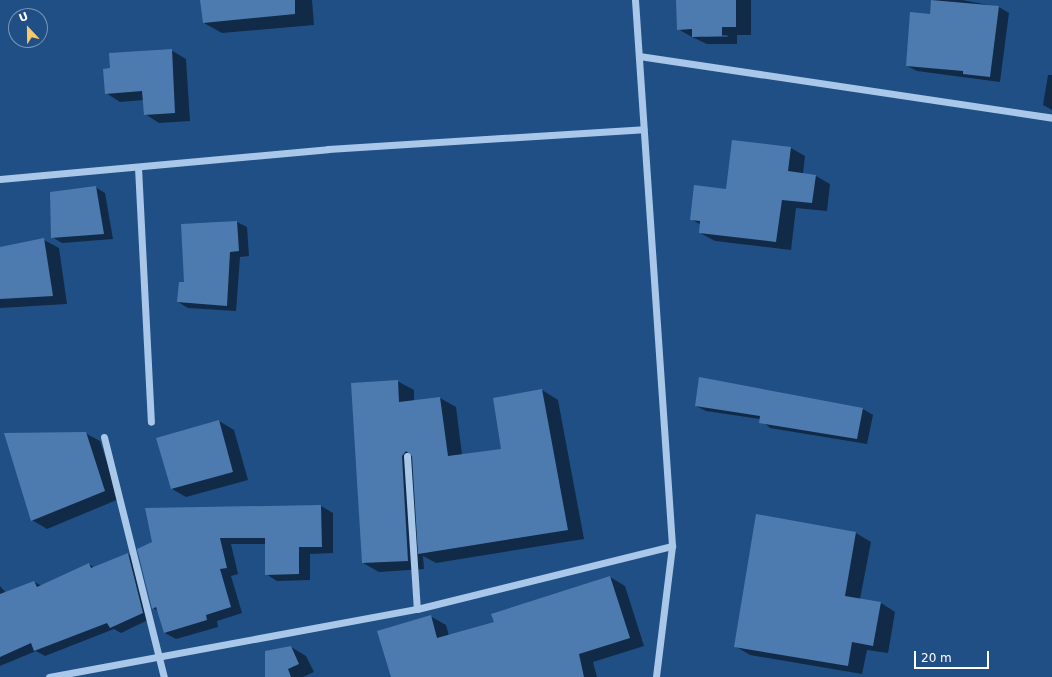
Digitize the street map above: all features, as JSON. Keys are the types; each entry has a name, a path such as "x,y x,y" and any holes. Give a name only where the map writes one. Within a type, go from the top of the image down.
{"street":[{"path":"635,0 672,546 656,677"},
{"path":"639,56 1052,118"},
{"path":"0,179 328,149 643,129"},
{"path":"138,167 150,422"},
{"path":"104,437 164,677"},
{"path":"407,456 417,609"},
{"path":"49,677 417,609 672,546"}],"building":[{"path":"200,0 295,0 295,14 203,23"},
{"path":"676,0 736,0 736,27 722,27 722,36 692,37 692,29 677,30"},
{"path":"931,0 999,6 990,77 963,74 963,71 906,66 910,12 930,14"},
{"path":"172,49 175,113 144,115 142,91 105,94 103,69 110,68 109,53"},
{"path":"732,140 791,147 788,171 816,175 812,203 782,200 776,242 699,233 700,221 690,220 694,185 726,189"},
{"path":"96,186 104,234 51,238 50,192"},
{"path":"237,221 239,251 230,252 227,306 177,302 179,282 184,282 181,224"},
{"path":"44,238 53,296 0,299 0,247"},
{"path":"699,377 863,408 857,439 759,423 760,416 695,406"},
{"path":"398,380 399,402 440,397 448,456 501,449 493,398 542,389 568,530 418,554 412,456 406,451 402,456 408,561 362,563 351,383"},
{"path":"219,420 233,472 171,489 156,438"},
{"path":"86,432 105,491 31,521 4,433"},
{"path":"321,505 322,547 299,547 299,574 265,575 265,538 220,538 227,568 220,569 231,607 206,615 207,620 164,633 156,607 152,609 137,549 152,542 145,508"},
{"path":"756,514 856,532 845,596 881,602 873,646 852,642 848,666 734,647"},
{"path":"128,553 143,613 110,628 107,623 34,651 31,643 0,657 0,594 34,581 37,587 89,563 91,568"},
{"path":"610,576 630,638 579,654 584,677 391,677 377,631 431,615 437,638 494,622 491,614"},
{"path":"291,646 299,664 288,669 291,677 265,677 265,651"}]}
